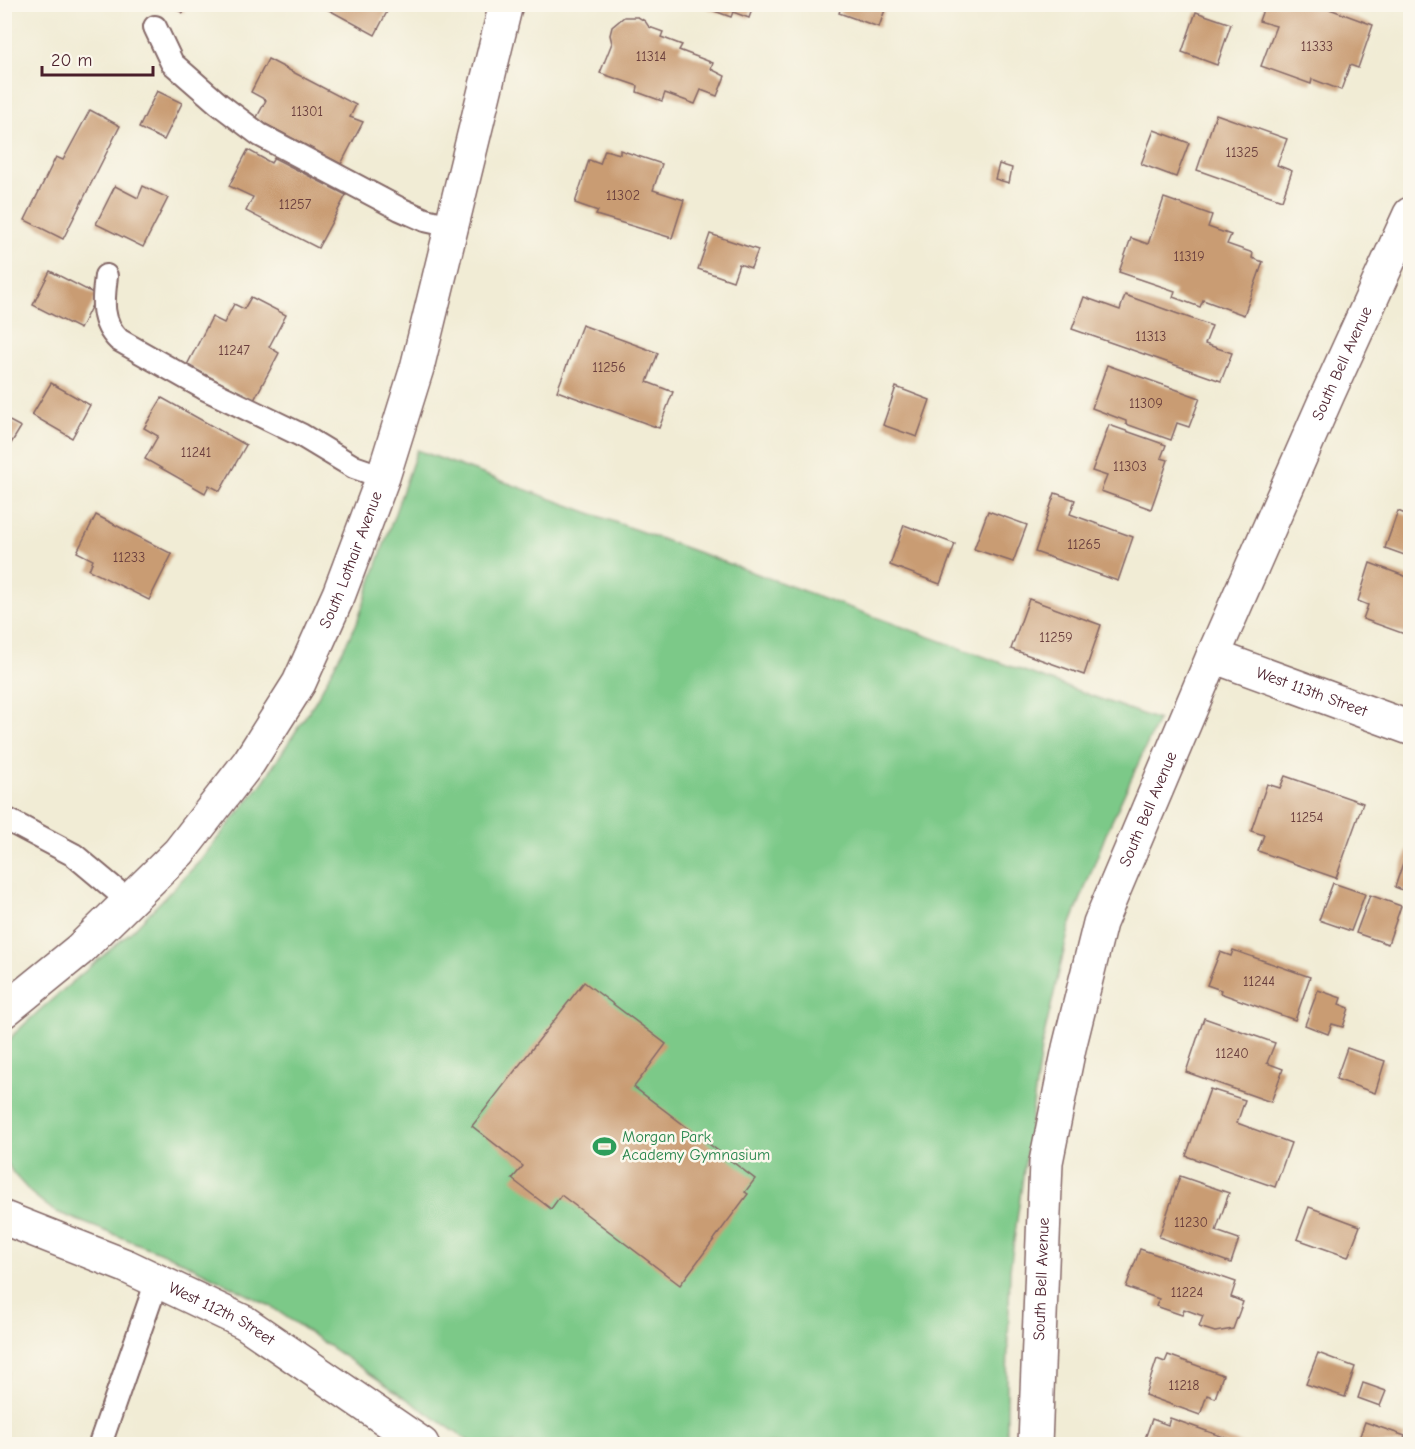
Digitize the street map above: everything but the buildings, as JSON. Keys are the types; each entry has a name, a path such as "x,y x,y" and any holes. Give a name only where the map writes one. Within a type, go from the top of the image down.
{"street":[{"name":"South Lothair Avenue","path":"4,1011 79,950 186,843 249,762 299,683 339,594 382,477 417,368 506,4"},
{"name":"South Bell Avenue","path":"1035,1444 1046,1162 1069,1048 1100,923 1213,656 1410,213"},
{"name":"West 113th Street","path":"1213,656 1410,728"},
{"name":"West 112th Street","path":"6,1217 126,1266 244,1322 422,1444"}],"lane":[{"path":"154,27 172,63 219,104 260,135 400,209 425,220 452,226"},
{"path":"106,276 103,304 105,319 111,332 119,340 204,388 301,435 354,467 382,477"},
{"path":"4,818 74,855 129,901"},
{"path":"100,1444 158,1281"}],"green space":[{"path":"417,450 1158,720 1106,834 1069,929 1041,1049 1010,1269 1007,1444 473,1444 270,1306 177,1259 54,1211 31,1193 13,1173 5,1159 5,1047 14,1034 41,1009 134,929 198,863 263,782 316,700 356,625"}],"place":[{"name":"Morgan Park Academy Gymnasium","path":"604,1146"}]}
